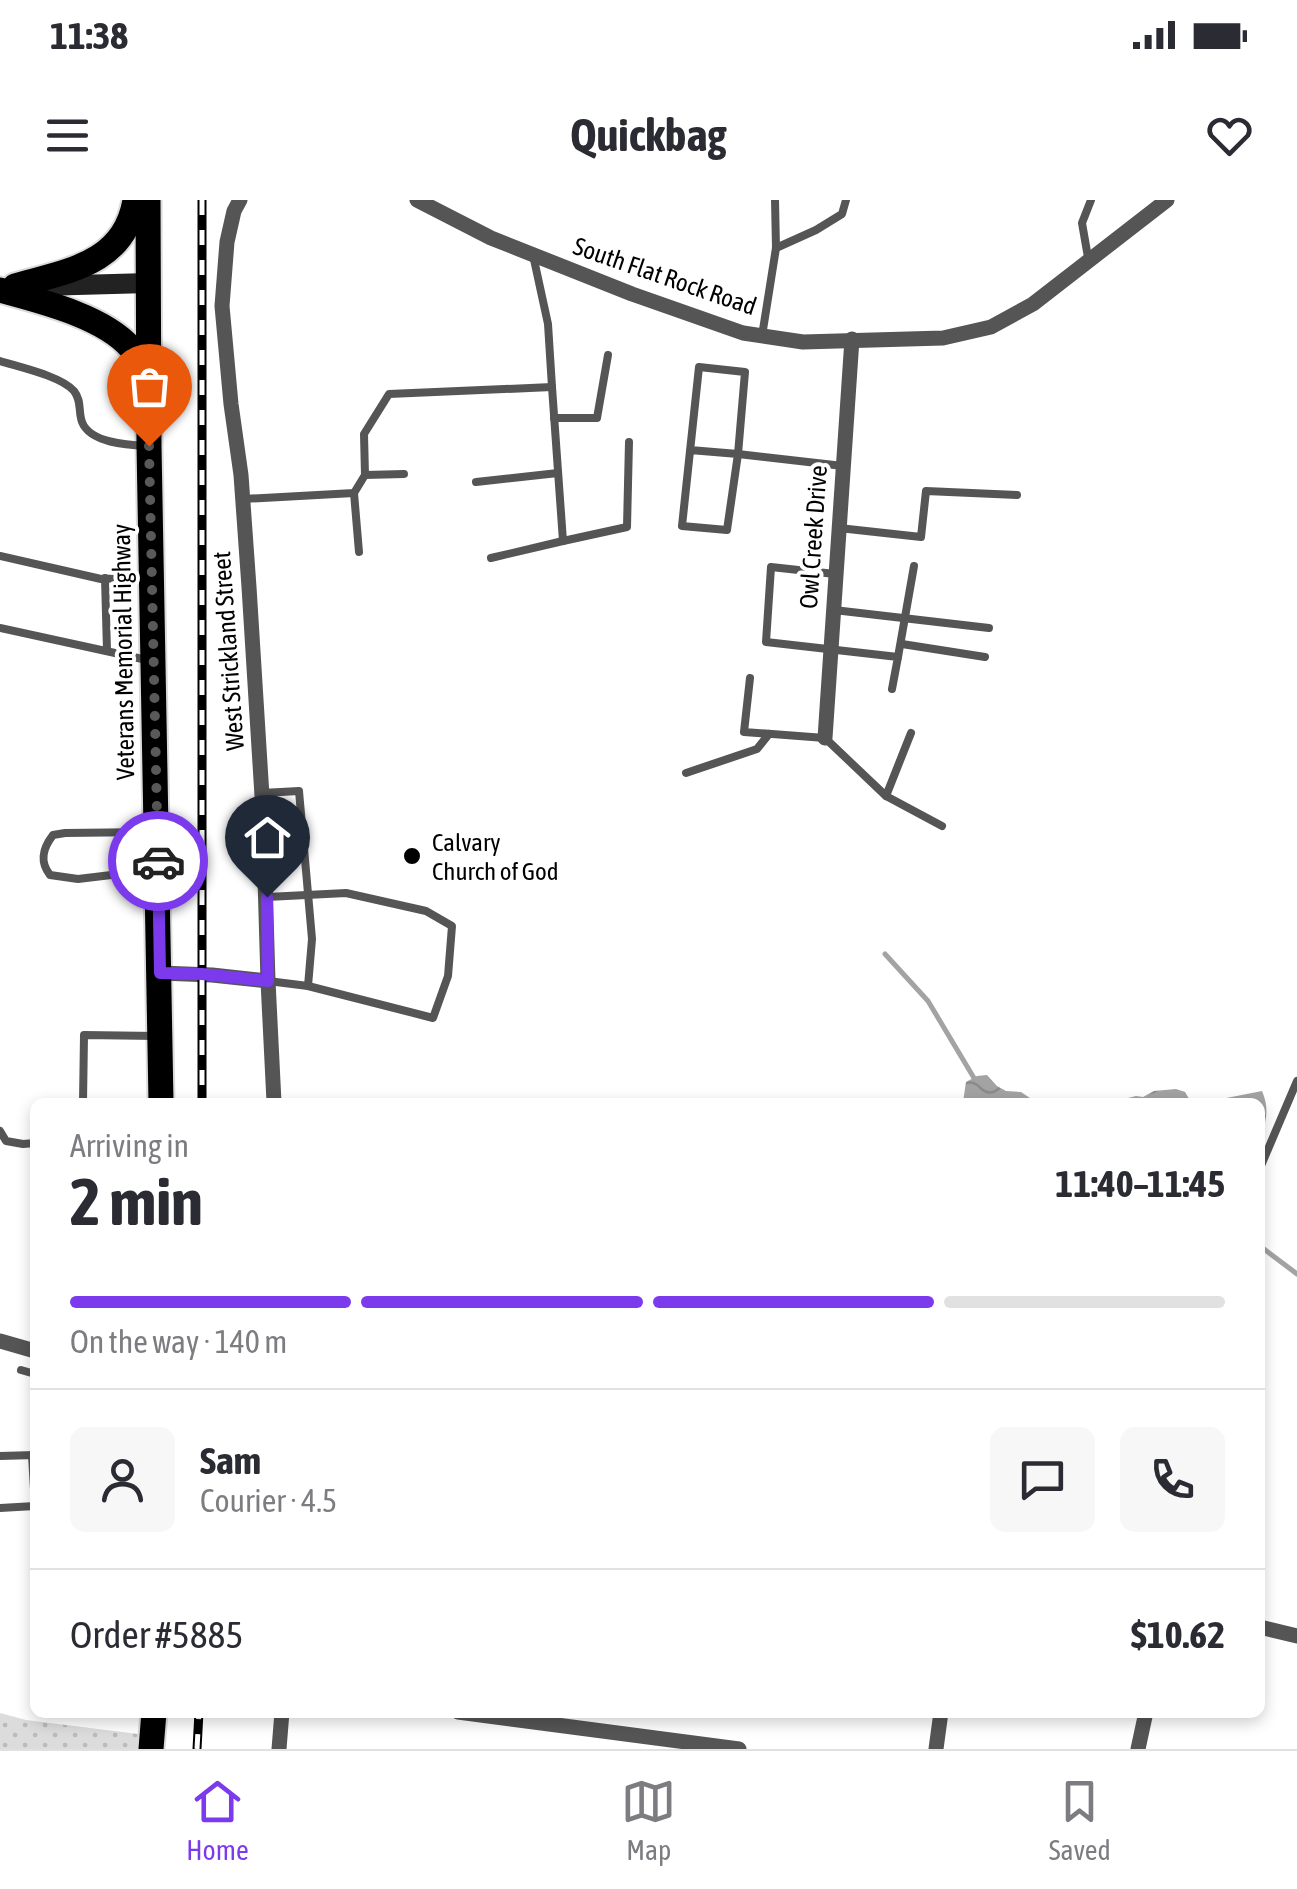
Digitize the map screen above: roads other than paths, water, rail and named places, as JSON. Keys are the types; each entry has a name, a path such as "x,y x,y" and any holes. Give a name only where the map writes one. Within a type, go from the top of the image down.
{"main road":[{"path":"5,288 90,263 106,254 128,224 135,200"},
{"name":"Veterans Memorial Highway","path":"148,200 161,1098"},
{"path":"5,288 149,283"},
{"path":"5,288 115,334 132,349 149,392"},
{"path":"151,1749 154,1718"}],"street":[{"name":"West Strickland Street","path":"240,200 227,242 222,306 243,499 262,793 274,1098"},
{"name":"South Flat Rock Road","path":"417,200 438,205 492,238 632,294 743,333 803,342 944,338 991,327 1033,304 1167,200"},
{"name":"Owl Creek Drive","path":"825,738 852,339"},
{"path":"160,973 268,981"},
{"path":"0,1341 30,1349"},
{"path":"1265,1628 1297,1636"},
{"path":"279,1749 282,1718"},
{"path":"504,1718 739,1749"},
{"path":"936,1749 940,1718"},
{"path":"1138,1749 1145,1718"}],"lane":[{"path":"762,336 776,248 775,200"},
{"path":"776,248 842,214 846,200"},
{"path":"1088,262 1082,223 1091,200"},
{"path":"533,255 548,324 563,541"},
{"path":"554,418 598,418 608,355"},
{"path":"0,361 63,382 79,401 82,423 90,433 107,440 149,446"},
{"path":"699,367 744,372 738,454 727,530 682,526 699,367"},
{"path":"359,552 354,493 365,475 364,434 390,394 552,387"},
{"path":"491,558 626,527 630,442"},
{"path":"690,450 843,466"},
{"path":"365,475 404,474"},
{"path":"476,482 558,474"},
{"path":"839,528 921,538 926,490 1017,495"},
{"path":"243,499 354,493"},
{"path":"0,556 105,578 152,576"},
{"path":"892,689 914,566"},
{"path":"836,574 770,567 766,642 898,657"},
{"path":"105,578 106,651"},
{"path":"834,610 989,628"},
{"path":"0,628 153,661"},
{"path":"902,644 985,657"},
{"path":"750,678 744,732 825,738 886,796 942,826"},
{"path":"886,796 911,733"},
{"path":"686,773 757,749 769,734"},
{"path":"262,793 300,791 312,939 308,986"},
{"path":"157,832 53,836 44,846 44,867 50,874 78,879 158,869"},
{"path":"267,897 346,892 426,911 452,926 448,976 432,1018 308,986 268,981"},
{"path":"84,1098 84,1035 161,1036"},
{"path":"1265,1156 1297,1080"},
{"path":"0,1132 6,1140 30,1144"},
{"path":"21,1370 30,1373"},
{"path":"0,1456 30,1455"},
{"path":"0,1508 30,1506"}],"water":[{"path":"987,1075 1006,1091 1021,1092 1030,1098 964,1098 966,1082"},
{"path":"1176,1089 1189,1098 1128,1098"},
{"path":"1262,1091 1264,1098 1226,1098"}],"waterway":[{"path":"885,954 928,1001 974,1078"},
{"path":"1265,1250 1297,1274"}],"railway":[{"path":"202,200 202,1098"},
{"path":"197,1749 199,1718"}],"place":[{"name":"Calvary Church of God","path":"412,856"}]}
